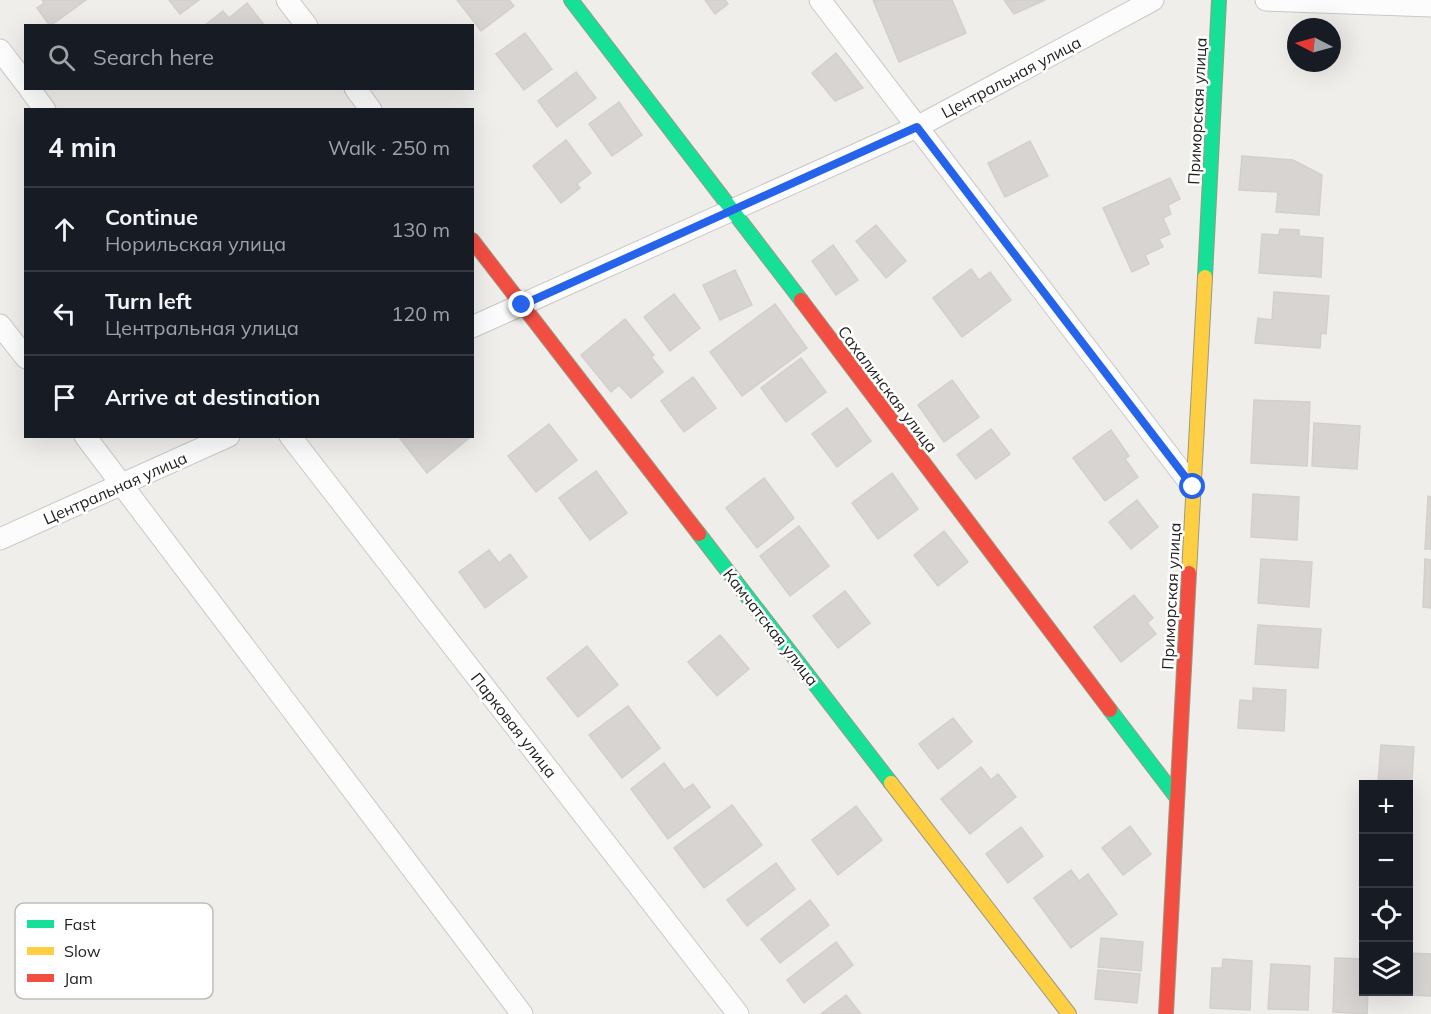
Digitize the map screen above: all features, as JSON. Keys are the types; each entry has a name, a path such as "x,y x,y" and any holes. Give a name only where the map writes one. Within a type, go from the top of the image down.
{"street":[{"path":"287,0 305,24"},
{"name":"Сахалинская улица","path":"571,0 733,210 1177,798"},
{"path":"820,0 1193,487"},
{"name":"Центральная улица","path":"474,326 917,127 1153,0"},
{"name":"Приморская улица","path":"1166,1014 1219,0"},
{"path":"1266,0 1431,6"},
{"path":"0,50 24,81"},
{"path":"30,90 44,108"},
{"path":"356,90 370,108"},
{"name":"Камчатская улица","path":"474,243 1069,1014"},
{"path":"0,325 24,355"},
{"path":"87,438 522,1014"},
{"name":"Центральная улица","path":"0,539 225,438"},
{"name":"Парковая улица","path":"292,438 738,1014"}],"building":[{"path":"42,0 86,0 53,24 49,24 37,8 44,3"},
{"path":"169,0 199,0 180,14"},
{"path":"457,0 509,0 514,6 481,31"},
{"path":"705,0 725,0 728,4 715,14"},
{"path":"873,0 952,0 966,33 899,62"},
{"path":"1004,0 1045,0 1014,14"},
{"path":"247,3 263,24 207,24 223,11 229,18"},
{"path":"525,33 552,69 524,90 496,54"},
{"path":"836,53 863,88 835,101 812,73"},
{"path":"576,72 596,98 557,127 538,101"},
{"path":"619,102 642,135 612,156 589,124"},
{"path":"566,140 591,173 577,184 580,188 561,203 533,166"},
{"path":"1030,141 1048,176 1005,197 988,163"},
{"path":"1242,156 1293,160 1322,175 1319,215 1276,212 1278,192 1239,190"},
{"path":"1170,178 1180,199 1168,205 1171,214 1163,218 1170,234 1159,239 1163,247 1145,255 1149,264 1132,272 1103,208"},
{"path":"876,225 906,261 886,278 856,241"},
{"path":"1280,229 1299,230 1299,236 1323,238 1321,277 1259,273 1262,234 1279,235"},
{"path":"833,245 858,280 836,295 812,261"},
{"path":"971,269 979,280 990,272 1011,300 962,337 933,298"},
{"path":"735,270 752,305 720,320 703,285"},
{"path":"1274,292 1329,296 1326,334 1321,333 1320,348 1255,343 1258,318 1272,320"},
{"path":"674,294 700,328 670,351 644,317"},
{"path":"775,304 807,348 742,396 710,352"},
{"path":"625,319 654,355 651,357 663,372 631,398 619,385 611,392 581,355"},
{"path":"801,358 826,392 786,422 761,388"},
{"path":"693,377 716,408 684,432 661,401"},
{"path":"952,380 979,417 944,442 918,405"},
{"path":"1254,400 1310,402 1307,466 1251,463"},
{"path":"847,408 871,441 837,467 812,434"},
{"path":"1314,423 1360,426 1357,469 1312,466"},
{"path":"549,424 577,460 536,492 508,456"},
{"path":"991,429 1010,454 976,479 957,455"},
{"path":"1111,430 1129,456 1125,459 1138,477 1105,501 1073,458"},
{"path":"400,438 469,438 427,473"},
{"path":"596,471 627,513 590,540 559,498"},
{"path":"892,473 918,509 878,539 852,503"},
{"path":"764,478 794,518 757,548 726,508"},
{"path":"1253,494 1299,497 1297,540 1251,537"},
{"path":"1428,496 1431,497 1431,549 1425,549"},
{"path":"1137,500 1158,527 1131,549 1109,522"},
{"path":"799,526 829,566 790,596 760,556"},
{"path":"944,531 968,562 938,586 914,555"},
{"path":"489,550 499,563 510,554 527,577 485,608 459,572"},
{"path":"1261,559 1312,562 1309,607 1258,603"},
{"path":"1425,559 1431,560 1431,608 1423,607"},
{"path":"845,591 870,623 838,648 813,616"},
{"path":"1134,595 1153,618 1147,623 1156,634 1121,662 1094,627"},
{"path":"1258,625 1321,629 1318,668 1255,664"},
{"path":"720,635 749,669 717,696 688,662"},
{"path":"587,646 618,685 578,717 547,678"},
{"path":"1253,688 1286,690 1284,731 1238,728 1240,700 1253,701"},
{"path":"628,706 660,748 622,778 589,735"},
{"path":"953,718 972,742 938,769 919,744"},
{"path":"1381,745 1414,747 1412,780 1378,780"},
{"path":"664,763 684,790 693,784 710,807 668,839 631,789"},
{"path":"981,767 991,780 998,774 1016,797 970,834 941,799"},
{"path":"732,805 762,845 704,888 674,848"},
{"path":"856,806 882,840 838,875 812,840"},
{"path":"1130,826 1151,854 1123,875 1102,848"},
{"path":"1021,827 1043,856 1008,883 986,854"},
{"path":"776,863 795,889 747,926 727,900"},
{"path":"1071,870 1079,881 1088,874 1117,914 1071,948 1034,898"},
{"path":"810,900 829,925 780,963 761,939"},
{"path":"1101,938 1143,942 1141,971 1098,967"},
{"path":"836,942 853,965 804,1003 787,980"},
{"path":"1413,953 1431,954 1431,996 1413,995"},
{"path":"1335,958 1359,959 1359,996 1368,996 1367,1014 1333,1012"},
{"path":"1223,959 1252,961 1250,1010 1210,1008 1212,968 1222,968"},
{"path":"1271,964 1310,966 1308,1010 1268,1009"},
{"path":"1098,970 1140,974 1137,1003 1095,999"},
{"path":"846,995 861,1014 821,1014"}],"traffic: fast":[{"path":"571,0 801,300"},
{"path":"1205,277 1219,0"},
{"path":"699,534 891,783"},
{"path":"1110,710 1177,798"}],"traffic: slow":[{"path":"1189,573 1205,277"},
{"path":"891,783 1069,1014"}],"traffic: jam":[{"path":"474,243 699,534"},
{"path":"801,300 1110,710"},
{"path":"1166,1014 1189,573"}],"route":[{"path":"522,305 917,127 1193,487"}]}
